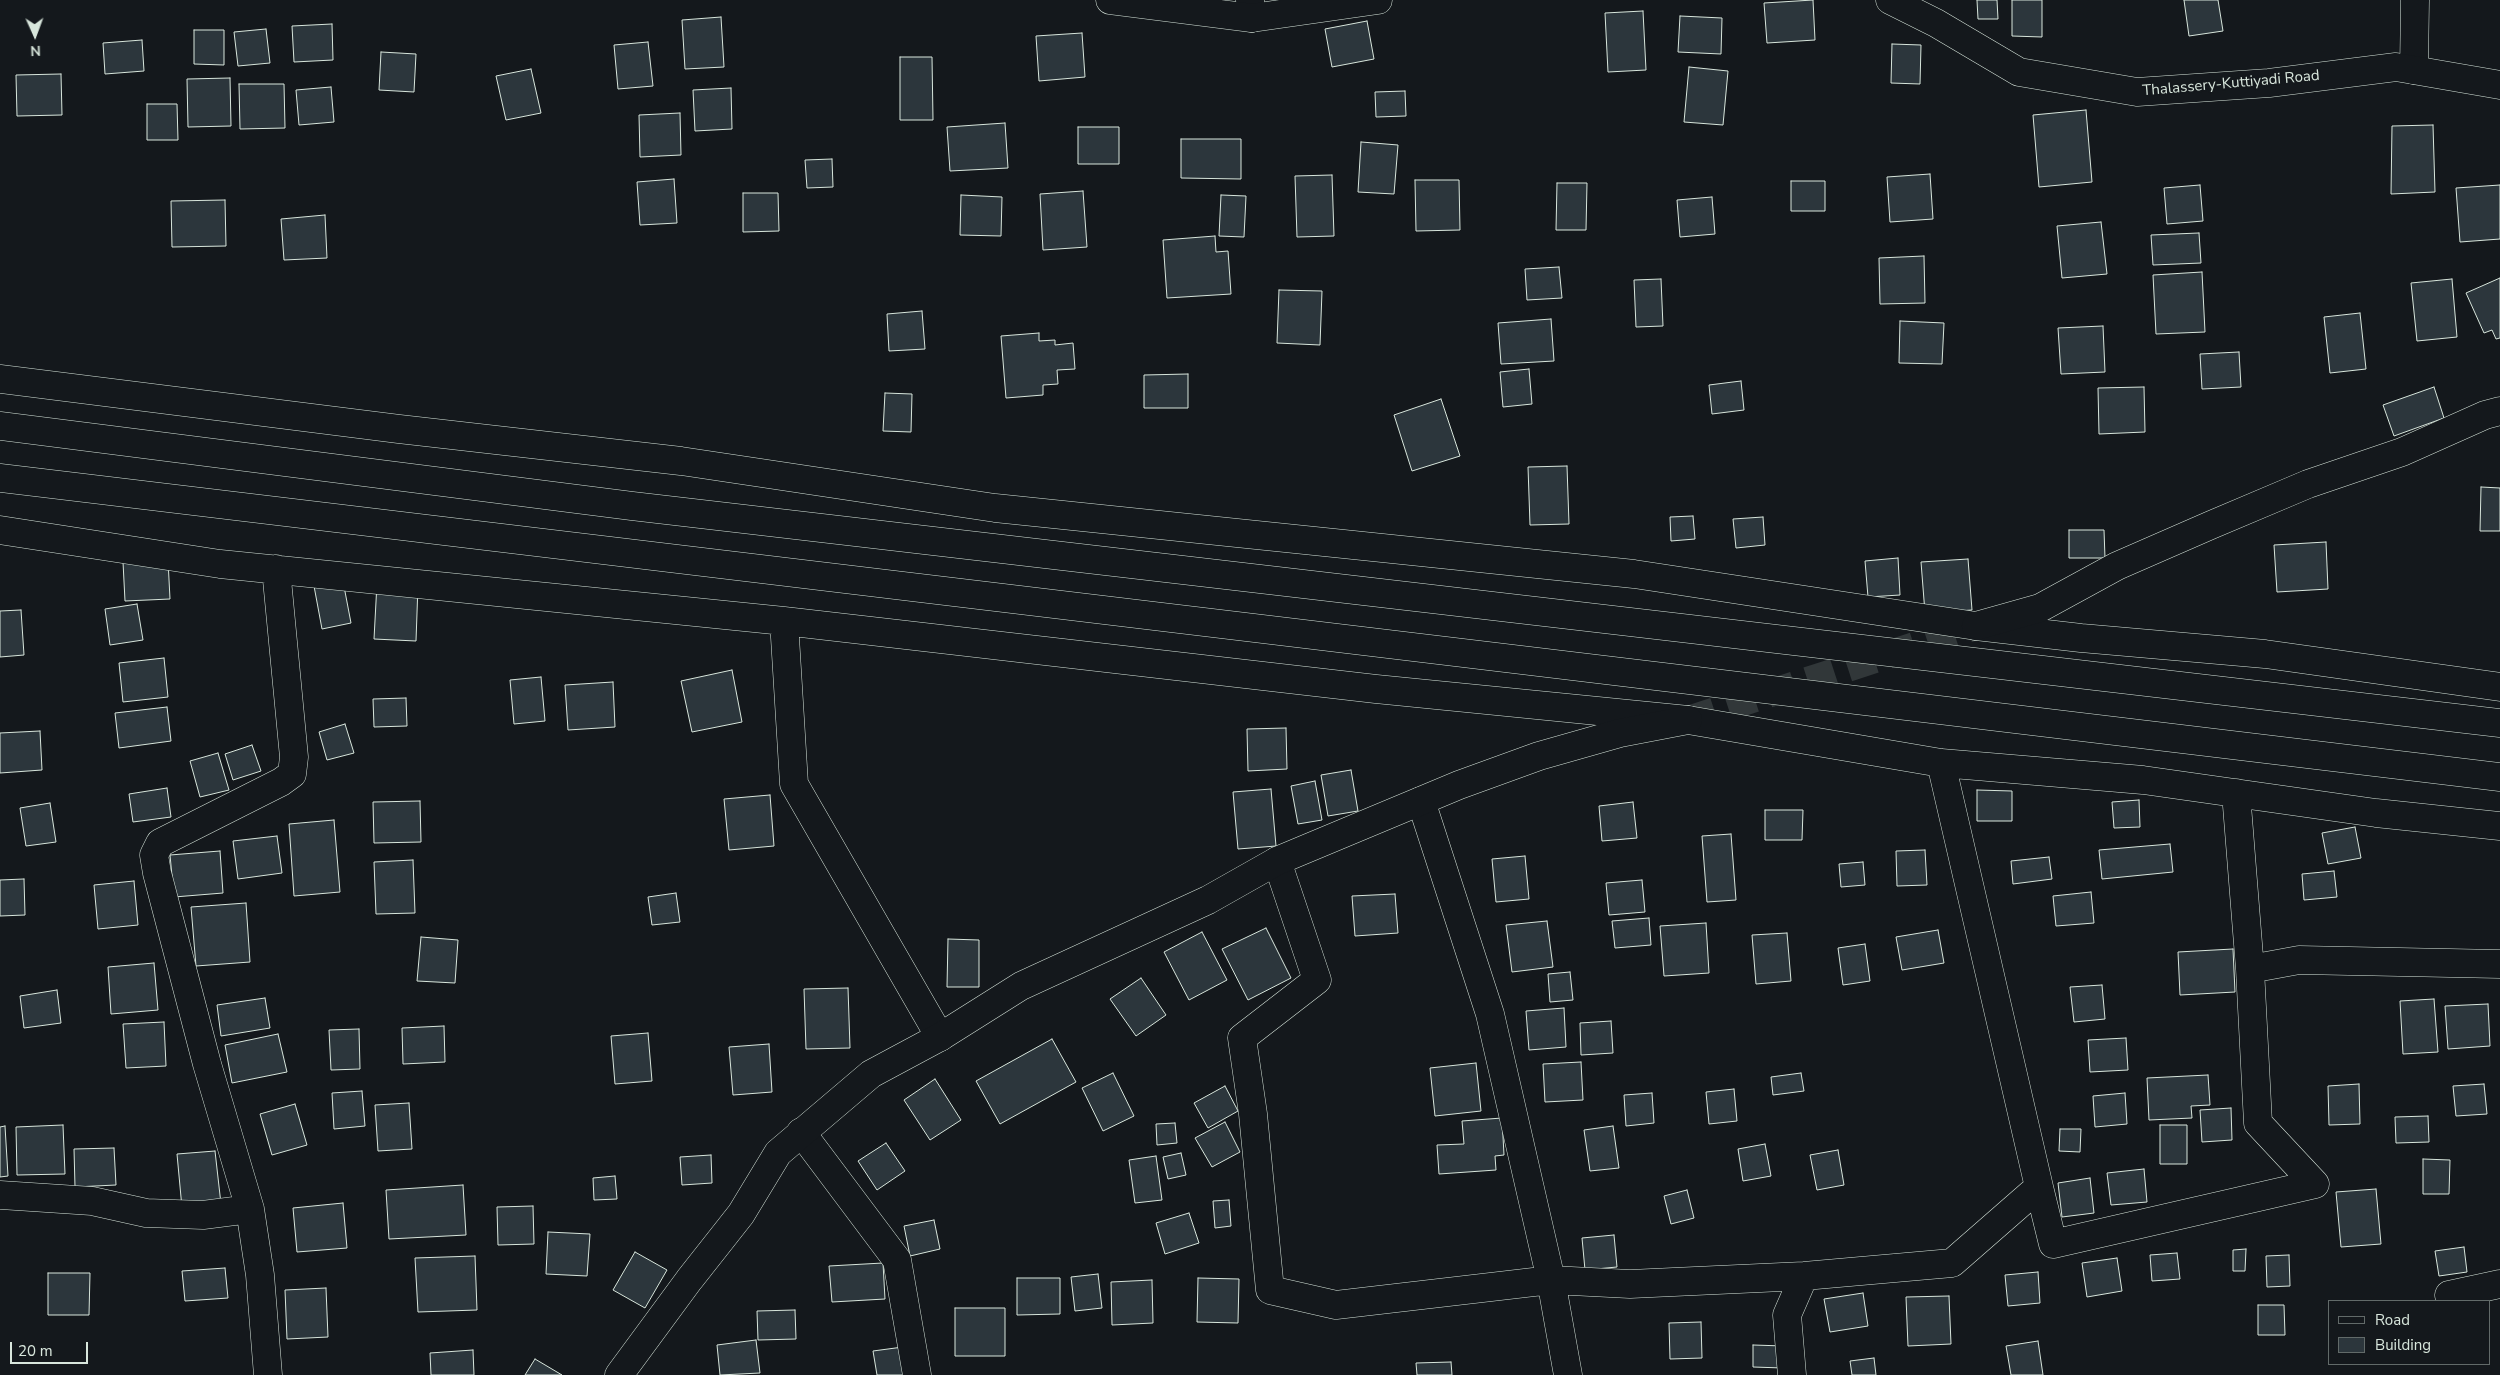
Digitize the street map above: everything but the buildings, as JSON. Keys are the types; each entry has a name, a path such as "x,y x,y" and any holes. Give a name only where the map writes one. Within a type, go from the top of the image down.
{"main road":[{"path":"1110,0 1251,9 1378,0"},
{"name":"Thalassery-Kuttiyadi Road","path":"1890,0 1936,23 2020,72 2137,92 2269,83 2396,67 2500,85"},
{"path":"2414,70 2415,0"},
{"path":"0,379 400,430 681,461 995,508 1634,574 1976,626 2080,638 2265,654 2500,687"},
{"path":"1976,626 2040,608 2117,566 2211,525 2308,484 2402,452 2485,415 2500,411"},
{"path":"0,426 632,506 2500,723"},
{"path":"0,478 2500,777"},
{"path":"0,530 220,564 276,568 784,621 1376,690 1688,720 1941,764 2143,780 2376,813 2500,826"},
{"path":"268,1375 260,1275 250,1209 207,1064 157,873 154,855 160,842 281,782 292,774 294,757 276,568"},
{"path":"784,621 794,784 940,1037"},
{"path":"620,1375 627,1362 741,1214 778,1153 870,1074 940,1037 1021,986 1208,900 1277,860 1421,801 1539,756 1620,733 1688,720"},
{"path":"1941,764 2053,1244 2314,1184 2258,1123 2250,969 2236,793"},
{"path":"1421,801 1490,1014 1551,1280 1568,1375"},
{"path":"1277,860 1318,980 1242,1038 1253,1114 1270,1290 1336,1305 1551,1280 1630,1284 1804,1276 1952,1263 2039,1187"},
{"path":"2250,969 2299,960 2500,964"},
{"path":"801,1132 897,1260 917,1375"},
{"path":"0,1195 92,1201 146,1213 203,1216 250,1209"},
{"path":"1792,1375 1787,1315 1804,1276"},
{"path":"2449,1295 2500,1284"}],"tunnel":[{"path":"1688,720 1976,626"}]}
